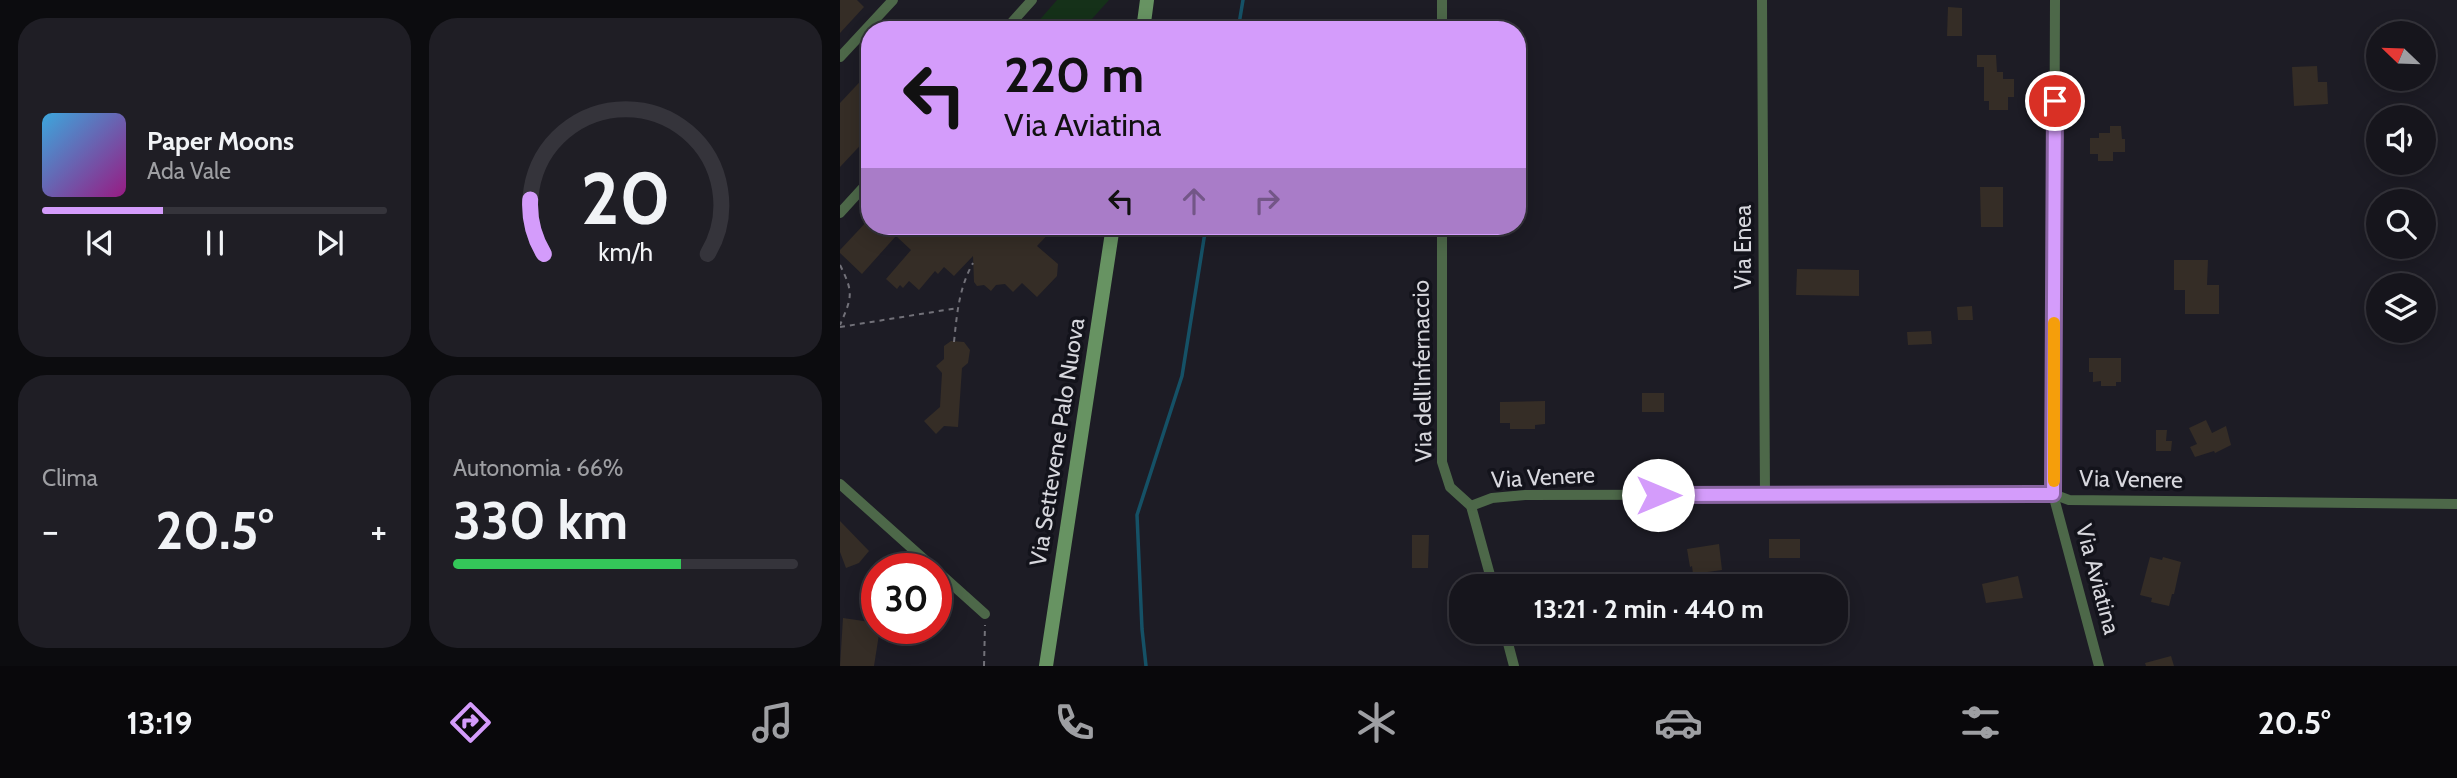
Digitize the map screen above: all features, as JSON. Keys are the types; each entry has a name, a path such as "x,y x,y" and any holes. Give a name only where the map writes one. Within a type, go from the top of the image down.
{"main road":[{"path":"1144,21 1147,0"},
{"name":"Via Settevene Palo Nuova","path":"1046,666 1112,235"}],"street":[{"path":"873,21 893,0"},
{"path":"1013,21 1032,0"},
{"path":"1442,0 1442,21"},
{"name":"Via Enea","path":"1762,0 1765,495"},
{"name":"Via Aviatina","path":"2055,0 2053,494 2099,666"},
{"path":"840,57 861,34"},
{"path":"840,213 861,190"},
{"name":"Via dell'Infernaccio","path":"1442,235 1441,456 1450,487 1471,506 1490,574"},
{"path":"840,484 918,553"},
{"name":"Via Venere","path":"1471,506 1492,498 1518,495 2053,494 2069,500 2457,504"},
{"path":"952,584 985,614"},
{"path":"1508,644 1514,666"}],"path":[{"path":"954,342 965,278 973,263"},
{"path":"840,265 852,289 840,326"},
{"path":"840,326 958,308"},
{"path":"984,666 985,614"}],"green space":[{"path":"1057,0 1109,0 1090,21 1039,21"}],"building":[{"path":"840,0 857,0 864,7 840,33"},
{"path":"1948,7 1962,8 1962,36 1947,36"},
{"path":"1977,55 1996,55 1997,72 2003,72 2003,79 2014,79 2014,97 2008,97 2008,110 1989,110 1989,101 1984,101 1984,67 1977,67"},
{"path":"2317,66 2318,82 2327,82 2328,104 2294,106 2292,67"},
{"path":"861,81 861,145 840,167 840,103"},
{"path":"2110,126 2121,126 2125,152 2113,152 2113,161 2098,161 2098,154 2090,154 2090,138 2099,138 2099,133 2110,133"},
{"path":"1980,187 2003,187 2003,227 1981,227"},
{"path":"861,228 861,235 1047,235 1037,246 1058,264 1057,276 1037,297 1022,283 1013,292 1005,284 996,285 991,291 984,285 977,286 974,282 973,256 954,276 944,267 938,274 935,271 919,290 909,281 903,288 900,285 897,289 886,279 911,250 896,236 862,274 840,250"},
{"path":"2174,260 2208,260 2207,285 2219,285 2219,314 2185,314 2185,290 2174,290"},
{"path":"1797,269 1859,270 1859,296 1796,295"},
{"path":"1972,306 1973,320 1958,320 1957,307"},
{"path":"1931,331 1932,344 1908,345 1907,332"},
{"path":"951,341 964,342 970,350 968,363 962,368 958,427 944,426 936,434 924,421 940,407 942,373 936,366 944,359 944,346"},
{"path":"2089,358 2121,358 2121,382 2116,382 2116,386 2101,386 2101,381 2093,382 2093,372 2089,372"},
{"path":"1642,393 1664,393 1664,412 1642,412"},
{"path":"1545,401 1545,424 1535,425 1535,429 1510,429 1510,423 1500,423 1500,402"},
{"path":"2206,420 2212,433 2226,426 2231,445 2215,453 2214,451 2195,457 2190,447 2197,444 2189,428"},
{"path":"2156,430 2167,430 2166,441 2172,441 2171,451 2156,451"},
{"path":"840,521 869,551 861,553 859,563 846,568 840,552"},
{"path":"1412,535 1429,535 1428,568 1412,568"},
{"path":"1769,539 1800,539 1800,558 1769,558"},
{"path":"1719,544 1722,570 1693,574 1687,549"},
{"path":"2150,557 2181,562 2169,606 2151,602 2152,598 2140,595"},
{"path":"2018,576 2023,598 1986,603 1982,584"},
{"path":"843,618 861,621 861,644 877,644 874,666 840,666"},
{"path":"2171,656 2174,666 2146,666 2145,663"}],"waterway":[{"path":"1240,21 1243,0"},
{"path":"1146,666 1137,515 1182,376 1205,235"}],"slow traffic":[{"path":"2054,323 2054,481"}],"route":[{"path":"1658,495 2053,494 2055,101"}]}
